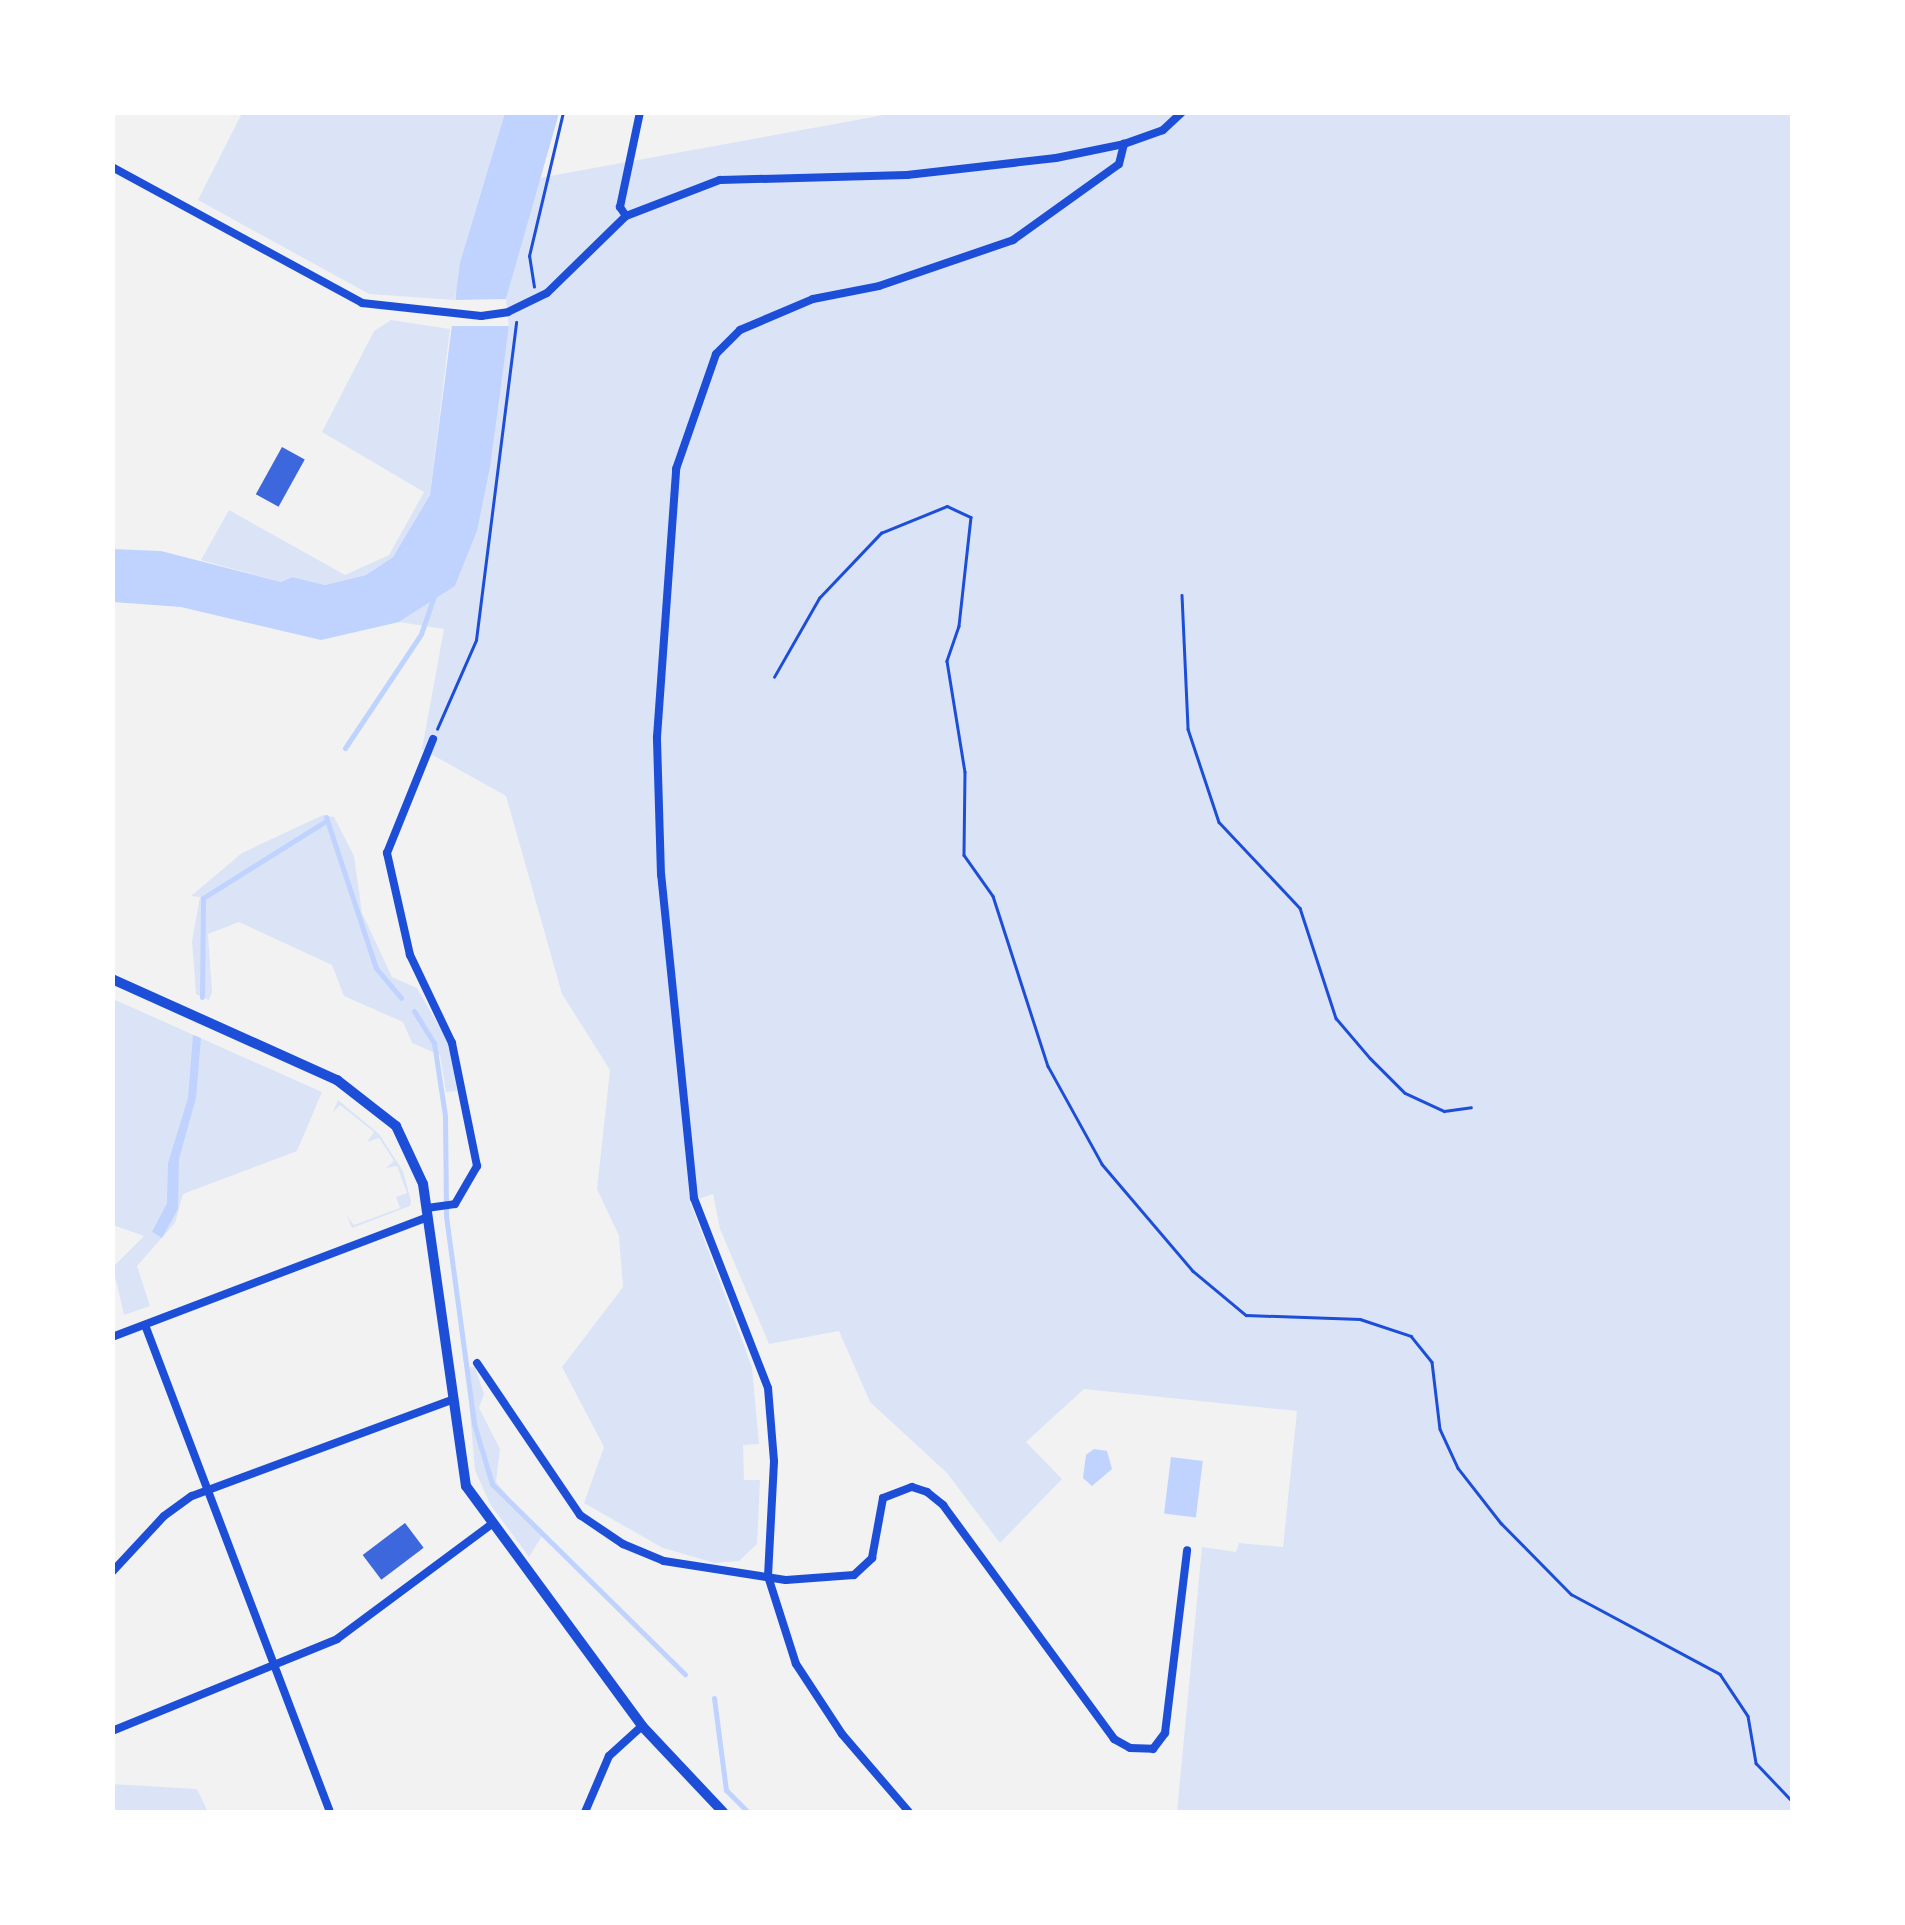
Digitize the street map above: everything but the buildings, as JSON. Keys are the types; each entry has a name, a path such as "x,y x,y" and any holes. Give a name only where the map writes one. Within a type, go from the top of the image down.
{"main road":[{"path":"112,978 364,1097 408,1145 428,1212 451,1400 466,1486 489,1526 642,1726 723,1812"}],"street":[{"path":"626,216 620,207 640,112"},
{"path":"112,167 362,303 452,314 508,312 546,293 626,216 720,180 907,175 1124,144 1162,130 1182,112"},
{"path":"909,1812 806,1683 768,1576 774,1461 768,1388 694,1198 663,894 657,737 676,469 716,354 740,330 814,299 879,286 1012,240 1118,164 1124,144"},
{"path":"112,1338 445,1206 467,1190 476,1166 452,1042 410,956 387,853 432,739"},
{"path":"144,1325 330,1812"},
{"path":"477,1363 565,1498 600,1530 683,1566 768,1576 854,1576 872,1558 883,1498 912,1487 927,1492 943,1505 1114,1739 1130,1748 1153,1748 1165,1734 1186,1550"},
{"path":"112,1572 164,1516 208,1489 451,1400"},
{"path":"112,1731 274,1664 380,1613 489,1526"},
{"path":"585,1812 609,1756 642,1726"}],"path":[{"path":"534,288 528,256 563,112"},
{"path":"432,739 476,640 516,320"},
{"path":"774,676 819,598 881,534 947,506 971,517 959,626 947,661 965,772 964,855 993,896 1048,1066 1102,1164 1222,1299 1267,1319 1360,1318 1411,1336 1432,1362 1440,1429 1458,1468 1501,1523 1571,1594 1720,1674 1748,1716 1756,1763 1792,1802"},
{"path":"1182,594 1188,729 1218,822 1300,908 1336,1018 1370,1058 1404,1093 1444,1110 1471,1107"}],"shaded area":[{"path":"242,113 505,113 454,300 369,294 198,200"},
{"path":"895,113 1792,113 1792,1812 1177,1812 1202,1547 1236,1552 1239,1543 1283,1547 1297,1411 1084,1389 1026,1442 1062,1479 1000,1543 947,1473 870,1402 839,1331 769,1344 720,1229 713,1194 690,1202 752,1367 759,1444 743,1445 744,1480 760,1480 757,1544 739,1561 715,1563 663,1548 584,1503 604,1447 562,1367 623,1287 619,1236 597,1189 610,1070 562,994 506,796 422,749 444,629 399,622 455,586 477,531 509,326 506,299 539,178"},
{"path":"391,320 450,329 430,495 393,557 366,575 325,585 292,577 281,582 201,560 229,510 345,575 389,555 424,492 322,432 374,331"},
{"path":"323,815 334,817 354,856 362,913 392,977 417,988 450,1045 457,1091 446,1092 440,1055 412,1043 403,1022 344,996 332,965 239,922 208,934 212,992 209,1000 196,994 192,941 200,897 191,896 242,853"},
{"path":"113,999 322,1092 297,1151 183,1194 175,1223 137,1266 150,1306 124,1315 113,1267 144,1236 113,1225"},
{"path":"338,1100 379,1134 403,1171 411,1201 410,1206 352,1228 347,1216 354,1225 400,1208 396,1197 407,1193 397,1166 386,1168 394,1161 379,1138 367,1142 374,1132 340,1105 333,1112"},
{"path":"466,1367 475,1367 484,1394 479,1408 500,1449 496,1482 542,1536 529,1557 490,1504 475,1470"},
{"path":"112,1784 197,1789 208,1812 113,1812"}],"water":[{"path":"505,113 559,113 506,299 509,326 490,467 477,531 455,586 399,622 321,640 181,607 113,602 112,549 161,551 281,582 292,577 325,585 366,575 393,557 430,495 460,263"},
{"path":"193,1035 201,1038 196,1098 179,1159 178,1209 162,1238 152,1232 167,1203 168,1163 188,1098"},
{"path":"1094,1449 1107,1451 1112,1469 1092,1486 1083,1478 1086,1455"},
{"path":"1171,1457 1203,1461 1196,1517 1164,1514"}],"pier":[{"path":"506,299 509,326 450,326 454,300"}],"waterway":[{"path":"345,748 421,634 434,596"},
{"path":"326,817 376,968 401,998"},
{"path":"202,997 203,898 324,822"},
{"path":"414,1011 434,1043 445,1116 446,1216 474,1424 492,1484 685,1674"},
{"path":"714,1698 726,1790 748,1812"}]}
